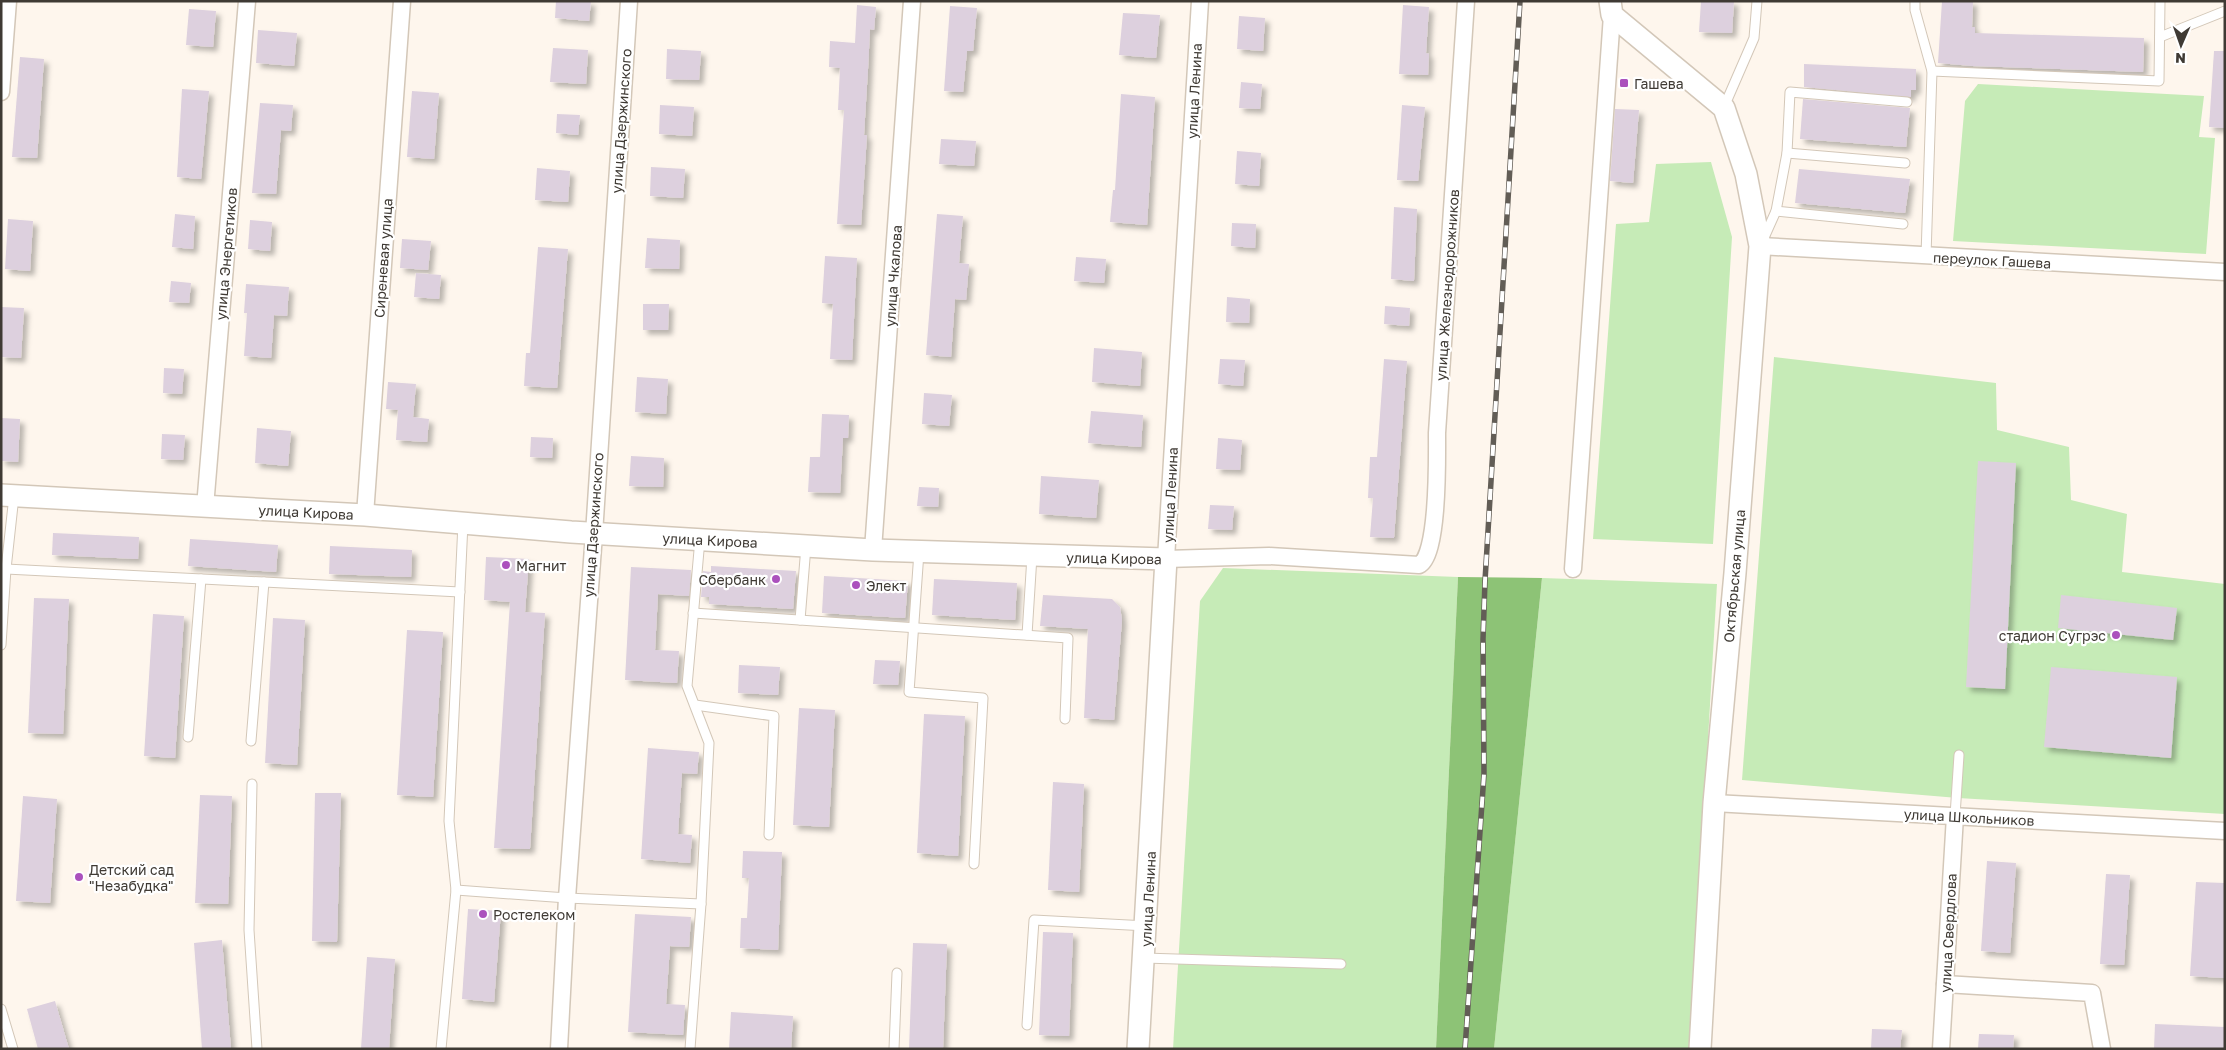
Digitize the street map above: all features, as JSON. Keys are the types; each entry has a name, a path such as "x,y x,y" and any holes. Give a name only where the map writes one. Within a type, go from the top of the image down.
{"street":[{"path":"1,92 8,1"},
{"name":"улица Энергетиков","path":"205,507 247,1"},
{"name":"Сиреневая улица","path":"365,516 402,1"},
{"name":"улица Дзержинского","path":"559,1049 567,898 594,534 628,1"},
{"name":"улица Чкалова","path":"873,550 912,1"},
{"name":"улица Ленина","path":"1138,1049 1147,926 1166,559 1200,1"},
{"name":"улица Железнодорожников","path":"1419,565 1424,560 1429,546 1437,498 1437,433 1466,1"},
{"path":"1611,8 1724,108"},
{"path":"1573,569 1611,8"},
{"name":"Октябрьская улица","path":"1700,1049 1714,803 1735,573 1760,246 1746,174 1724,108"},
{"name":"переулок Гашева","path":"1760,246 2225,272"},
{"name":"улица Кирова","path":"8,496 365,516 594,534 873,550 1166,559 1269,556 1419,565"},
{"name":"улица Школьников","path":"1714,803 2225,831"},
{"name":"улица Свердлова","path":"1941,1049 1955,816"},
{"path":"1945,984 2092,993 2102,1049"}],"lane":[{"path":"1724,108 1754,38 1757,1"},
{"path":"1916,1 1915,10 1932,71 1926,256"},
{"path":"1932,71 2159,81 2160,1"},
{"path":"2160,37 2225,11"},
{"path":"1760,246 1776,211 1787,153 1790,92 1907,102"},
{"path":"1787,153 1905,163"},
{"path":"1776,211 1902,224"},
{"path":"1,644 8,496"},
{"path":"441,1049 456,890 449,821 464,523"},
{"path":"690,1049 701,904 709,743 687,686 700,539"},
{"path":"800,620 806,545"},
{"path":"919,552 909,692 983,698 974,864"},
{"path":"1027,636 1032,556"},
{"path":"6,569 460,592"},
{"path":"188,737 200,579"},
{"path":"251,741 264,582"},
{"path":"693,613 1068,638 1065,719"},
{"path":"694,706 774,716 769,835"},
{"path":"1955,816 1959,755"},
{"path":"252,784 249,930 257,1049"},
{"path":"456,890 567,898 701,904"},
{"path":"1027,1025 1034,920 1147,926"},
{"path":"1144,958 1341,964"},
{"path":"894,1049 898,973"},
{"path":"1,1009 13,1049"}],"green space":[{"path":"1978,84 2204,96 2199,137 2215,138 2206,254 1953,241 1965,101"},
{"path":"1711,162 1732,237 1713,544 1593,539 1616,224 1649,222 1656,164"},
{"path":"1774,357 1996,383 1997,430 2069,447 2071,500 2127,514 2122,572 2225,584 2225,814 1958,798 1742,780"},
{"path":"1223,568 1458,577 1436,1049 1173,1049 1200,601"},
{"path":"1458,577 1542,578 1494,1049 1436,1049"},
{"path":"1542,578 1717,584 1690,1049 1494,1049"}],"building":[{"path":"556,1 591,1 589,21 555,18"},
{"path":"1701,1 1734,1 1732,33 1699,32"},
{"path":"1942,1 1973,1 1972,27 1975,27 1975,33 2144,38 2143,72 1938,63"},
{"path":"857,5 876,7 874,30 870,29 864,135 867,135 861,225 837,224 844,110 838,110 840,68 829,67 830,41 855,43"},
{"path":"1403,5 1429,7 1426,53 1429,54 1428,75 1399,74"},
{"path":"950,6 977,8 973,51 967,51 963,92 944,91"},
{"path":"189,9 216,11 213,47 186,45"},
{"path":"1123,13 1160,15 1156,58 1119,55"},
{"path":"1239,16 1265,18 1263,51 1237,49"},
{"path":"258,30 297,33 294,66 256,63"},
{"path":"553,48 588,50 586,84 550,82"},
{"path":"667,49 701,51 699,80 666,79"},
{"path":"2214,51 2225,51 2225,128 2209,127"},
{"path":"20,57 44,59 37,158 12,157"},
{"path":"1804,64 1916,69 1916,90 1911,90 1911,97 1804,87"},
{"path":"1241,82 1262,84 1260,109 1239,108"},
{"path":"182,89 209,91 201,179 177,177"},
{"path":"412,91 439,93 434,159 407,157"},
{"path":"1121,94 1155,97 1147,225 1110,222 1113,190 1115,190"},
{"path":"1803,99 1910,108 1906,147 1800,139"},
{"path":"260,103 293,105 291,131 281,130 276,194 252,193"},
{"path":"660,105 694,107 692,136 659,134"},
{"path":"1402,105 1425,107 1418,181 1397,180"},
{"path":"1615,109 1639,110 1633,183 1610,181"},
{"path":"557,114 580,115 578,135 556,133"},
{"path":"941,139 976,141 974,166 939,164"},
{"path":"1237,151 1261,153 1259,186 1235,184"},
{"path":"651,167 685,169 683,198 650,196"},
{"path":"537,168 570,171 568,202 535,200"},
{"path":"1799,169 1910,179 1905,213 1795,203"},
{"path":"1394,207 1417,209 1414,281 1391,279"},
{"path":"175,214 195,216 193,249 172,247"},
{"path":"937,214 963,216 959,263 969,264 966,300 955,299 951,357 926,355"},
{"path":"8,219 33,221 30,271 5,269"},
{"path":"250,220 272,222 270,251 248,249"},
{"path":"1232,223 1256,224 1255,248 1231,246"},
{"path":"647,238 680,240 679,269 645,268"},
{"path":"402,239 431,241 428,270 400,268"},
{"path":"538,247 568,249 557,388 524,386 526,353 530,353"},
{"path":"825,256 857,258 852,360 830,359 833,304 822,303"},
{"path":"1076,257 1106,259 1104,283 1074,281"},
{"path":"416,273 441,275 439,299 414,297"},
{"path":"171,281 191,283 189,303 169,302"},
{"path":"246,284 289,287 287,316 274,315 271,358 244,356 247,313 244,313"},
{"path":"1227,297 1250,299 1249,323 1226,322"},
{"path":"643,304 669,304 668,330 643,330"},
{"path":"1385,306 1410,308 1409,326 1384,324"},
{"path":"1,307 24,308 21,358 1,357"},
{"path":"1094,348 1142,352 1140,386 1092,382"},
{"path":"1220,359 1245,360 1243,386 1218,384"},
{"path":"1384,359 1407,361 1394,538 1370,537 1373,498 1368,498 1370,457 1377,457"},
{"path":"164,368 184,369 182,394 163,393"},
{"path":"637,377 668,379 666,414 635,412"},
{"path":"388,382 416,384 413,417 429,419 427,442 396,440 398,410 386,409"},
{"path":"924,393 952,395 949,426 922,424"},
{"path":"1091,411 1143,415 1141,447 1088,443"},
{"path":"822,414 849,415 848,438 843,438 840,493 808,492 810,457 820,457"},
{"path":"1,418 20,419 18,462 1,461"},
{"path":"257,428 291,431 288,466 255,463"},
{"path":"162,434 185,435 183,460 161,459"},
{"path":"531,437 553,438 552,458 530,457"},
{"path":"1218,438 1242,440 1240,470 1216,469"},
{"path":"631,456 664,458 663,487 629,486"},
{"path":"1978,461 2016,463 2005,689 1966,687"},
{"path":"1041,476 1099,480 1096,518 1039,514"},
{"path":"919,487 939,488 938,507 917,506"},
{"path":"1210,505 1234,506 1232,530 1208,529"},
{"path":"53,533 139,537 138,559 52,555"},
{"path":"190,539 278,545 276,572 188,566"},
{"path":"330,546 412,550 411,577 329,574"},
{"path":"486,557 529,559 525,612 545,613 530,849 494,848 510,602 484,600"},
{"path":"711,566 796,571 793,609 709,604 709,597 701,597 703,571 711,572"},
{"path":"631,567 691,570 689,596 658,594 655,650 679,651 677,683 625,680"},
{"path":"824,576 908,581 905,618 822,613"},
{"path":"934,579 1017,583 1015,620 932,615"},
{"path":"1043,595 1112,599 1120,607 1122,620 1114,720 1084,718 1088,629 1040,626"},
{"path":"2061,595 2177,608 2173,640 2058,628"},
{"path":"34,598 69,599 63,734 28,733"},
{"path":"153,614 184,616 175,758 144,756"},
{"path":"273,618 305,620 297,765 265,763"},
{"path":"407,630 443,632 433,797 397,795"},
{"path":"875,660 900,661 898,685 873,684"},
{"path":"739,665 780,667 778,695 738,693"},
{"path":"2051,667 2177,677 2171,758 2044,747"},
{"path":"799,708 835,710 829,827 793,825"},
{"path":"924,714 965,716 958,856 917,853"},
{"path":"648,748 699,752 697,774 682,773 678,834 692,835 690,863 641,859"},
{"path":"1053,782 1084,784 1079,892 1048,890"},
{"path":"315,793 341,793 337,942 312,941"},
{"path":"200,795 232,796 228,904 195,903"},
{"path":"23,796 57,799 50,903 16,901"},
{"path":"743,851 782,852 778,950 740,948 741,918 747,918 749,878 742,878"},
{"path":"1987,861 2016,863 2010,953 1981,951"},
{"path":"2106,874 2130,875 2124,965 2100,964"},
{"path":"2196,882 2225,883 2225,978 2190,976"},
{"path":"468,909 501,911 494,1002 462,999"},
{"path":"635,914 691,917 689,947 670,946 666,1004 685,1005 683,1035 628,1032"},
{"path":"1043,932 1073,933 1069,1036 1039,1035"},
{"path":"222,940 231,1049 202,1049 194,943"},
{"path":"913,943 947,944 943,1049 909,1049"},
{"path":"367,957 395,959 389,1049 361,1049"},
{"path":"55,1001 69,1049 38,1049 27,1009"},
{"path":"731,1012 793,1016 791,1049 729,1049"},
{"path":"2155,1024 2225,1027 2225,1049 2154,1049"},
{"path":"1872,1029 1902,1030 1900,1049 1871,1049"},
{"path":"1979,1034 2014,1035 2013,1049 1978,1049"}],"railway":[{"path":"1465,1049 1484,774 1483,639 1485,581 1520,1"}],"place":[{"name":"Гашева","path":"1624,83"},
{"name":"Магнит","path":"506,565"},
{"name":"Сбербанк","path":"776,579"},
{"name":"Элект","path":"856,585"},
{"name":"стадион Сугрэс","path":"2116,635"},
{"name":"Детский сад \"Незабудка\"","path":"79,877"},
{"name":"Ростелеком","path":"483,914"}]}
